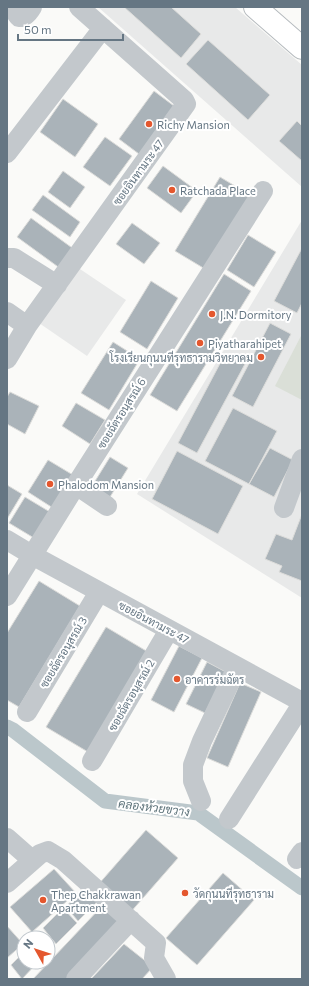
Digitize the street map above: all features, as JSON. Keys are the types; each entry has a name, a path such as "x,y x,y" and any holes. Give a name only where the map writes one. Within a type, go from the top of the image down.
{"main road":[{"path":"255,7 302,48"}],"street":[{"path":"18,7 16,13 21,18 24,17 32,7"},
{"name":"ซอยอินทามระ 47","path":"7,359 27,326 186,104 184,100 79,7"},
{"path":"7,153 103,28"},
{"name":"ซอยฉัตรอนุสรณ์ 6","path":"7,596 263,191"},
{"path":"7,258 14,258 57,285"},
{"path":"7,312 27,326"},
{"path":"284,508 302,458"},
{"path":"76,485 107,506"},
{"name":"ซอยอินทามระ 47","path":"7,540 302,703"},
{"name":"ซอยฉัตรอนุสรณ์ 3","path":"27,712 99,592"},
{"name":"ซอยฉัตรอนุสรณ์ 2","path":"92,761 169,630"},
{"path":"201,801 193,781 193,765 202,741 237,667"},
{"path":"229,819 302,703"},
{"path":"7,838 32,860"},
{"path":"7,882 32,860 48,850 63,860 156,943 154,958 166,979"},
{"path":"76,979 131,920"}],"shaded area":[{"path":"98,7 235,7 302,65 302,187"},
{"name":"โรงเรียนกุนนทีรุทธารามวิทยาคม","path":"302,220 302,598 137,494"},
{"path":"77,267 126,300 87,356 39,323"},
{"path":"302,334 302,400 275,386"}],"building":[{"path":"124,7 171,7 201,34 181,58"},
{"path":"208,40 270,95 248,120 186,64"},
{"name":"Richy Mansion","path":"154,91 178,109 143,157 119,139"},
{"path":"63,99 98,124 75,157 40,132"},
{"path":"297,121 302,126 302,161 279,141"},
{"path":"105,137 132,156 110,186 83,167"},
{"name":"Ratchada Place","path":"163,166 197,191 181,213 147,188"},
{"path":"63,171 85,187 70,208 48,192"},
{"path":"220,177 250,195 205,269 175,251"},
{"path":"43,195 80,222 70,237 32,210"},
{"path":"31,218 75,250 61,269 17,237"},
{"path":"132,223 160,243 144,264 116,244"},
{"path":"248,235 276,252 254,287 227,270"},
{"path":"302,248 302,303 297,313 274,301"},
{"name":"Piyatharahipet","path":"224,274 251,291 177,411 150,395"},
{"path":"151,281 178,298 147,349 120,332"},
{"path":"270,323 291,334 253,407 232,396"},
{"path":"113,342 140,359 109,410 81,393"},
{"path":"225,354 245,364 197,453 178,443"},
{"path":"10,392 39,406 25,434 7,424 7,397"},
{"path":"76,403 105,420 90,444 62,426"},
{"path":"233,408 277,431 249,484 205,461"},
{"path":"270,448 293,460 274,497 249,484"},
{"path":"177,451 243,486 218,534 152,499"},
{"path":"110,457 128,468 110,497 92,486"},
{"name":"Phalodom Mansion","path":"48,460 73,475 53,508 28,492"},
{"path":"7,485 22,494 7,519"},
{"path":"25,497 50,512 34,538 9,523"},
{"path":"302,514 302,581 279,572 282,566 265,559 276,534 292,540"},
{"path":"39,581 80,606 19,707 7,700 7,633"},
{"path":"106,627 148,652 88,752 46,727"},
{"name":"อาคารร่มฉัตร","path":"179,646 202,658 174,712 151,700"},
{"path":"207,662 226,672 205,713 186,704"},
{"path":"240,683 261,692 228,767 207,758"},
{"path":"146,830 178,858 129,914 97,886"},
{"name":"Thep Chakkrawan Apartment","path":"54,869 76,893 34,930 30,930 10,907"},
{"path":"223,873 254,900 197,965 166,938"},
{"path":"84,886 98,901 78,921 66,907"},
{"path":"103,905 132,930 85,979 33,979 42,970 56,970 56,955"},
{"path":"63,908 77,923 56,944 56,930 45,930 43,928"},
{"path":"7,926 16,936 16,950 7,958"},
{"path":"124,944 153,967 142,979 91,979"},
{"path":"16,960 16,970 30,970 22,979 11,965"}],"waterway":[{"name":"คลองห้วยขวาง","path":"7,727 13,730 105,801 198,813 302,888"}],"place":[{"name":"Richy Mansion","path":"149,124"},
{"name":"Ratchada Place","path":"172,190"},
{"name":"J.N. Dormitory","path":"212,314"},
{"name":"Piyatharahipet","path":"200,343"},
{"name":"โรงเรียนกุนนทีรุทธารามวิทยาคม","path":"261,357"},
{"name":"Phalodom Mansion","path":"50,484"},
{"name":"อาคารร่มฉัตร","path":"177,679"},
{"name":"วัดกุนนทีรุทธาราม","path":"185,893"},
{"name":"Thep Chakkrawan Apartment","path":"43,900"}]}
